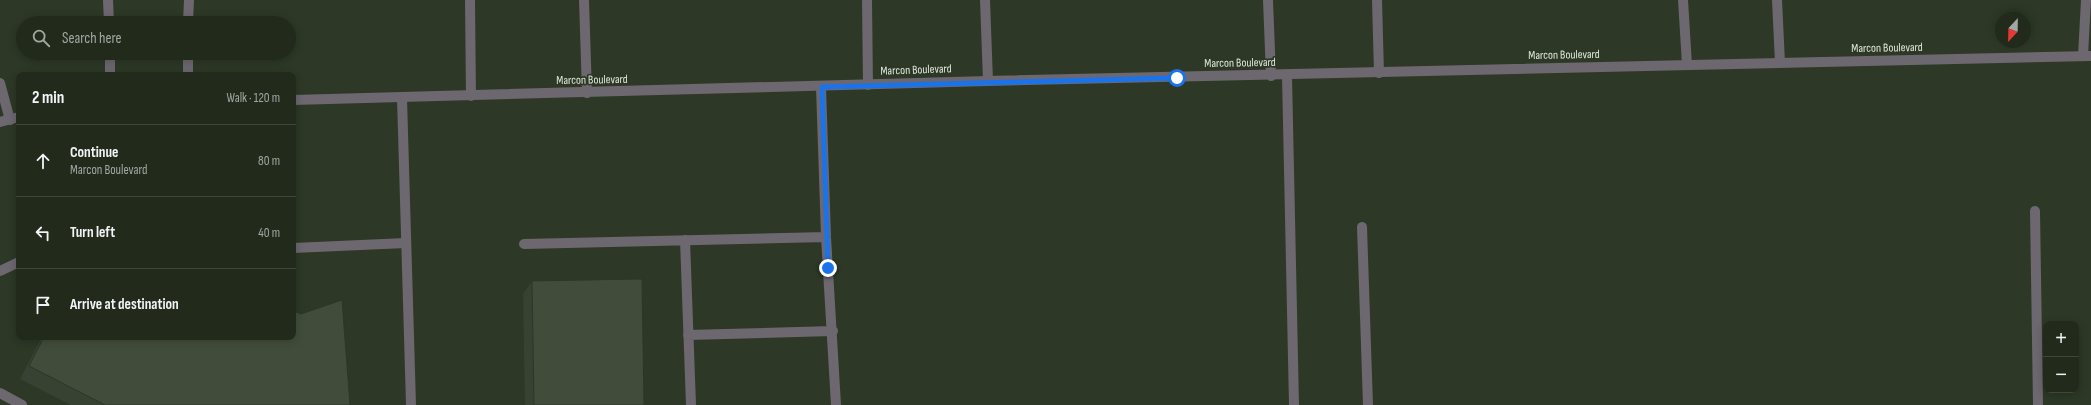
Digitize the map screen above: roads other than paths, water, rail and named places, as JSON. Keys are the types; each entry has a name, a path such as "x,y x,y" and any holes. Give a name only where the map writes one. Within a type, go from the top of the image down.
{"street":[{"path":"108,0 109,16"},
{"path":"188,16 189,0"},
{"path":"470,0 471,96"},
{"path":"584,0 587,93"},
{"path":"867,0 868,85"},
{"path":"985,0 988,81"},
{"path":"1268,0 1271,76"},
{"path":"1377,0 1379,72"},
{"path":"1683,0 1687,65"},
{"path":"1777,0 1780,63"},
{"path":"2086,0 2087,56"},
{"name":"Marcon Boulevard","path":"296,100 822,87 988,81 1287,76 1379,72 2087,56"},
{"path":"110,60 110,72"},
{"path":"188,60 188,72"},
{"path":"1287,76 1294,405"},
{"path":"0,83 10,120"},
{"path":"822,87 826,237 836,405"},
{"path":"402,98 412,405"},
{"path":"2035,211 2038,405"},
{"path":"1362,227 1368,405"},
{"path":"524,244 826,237"},
{"path":"684,240 691,405"},
{"path":"296,248 406,243"},
{"path":"0,271 16,263"},
{"path":"688,334 832,331"},
{"path":"0,393 22,405"}]}
